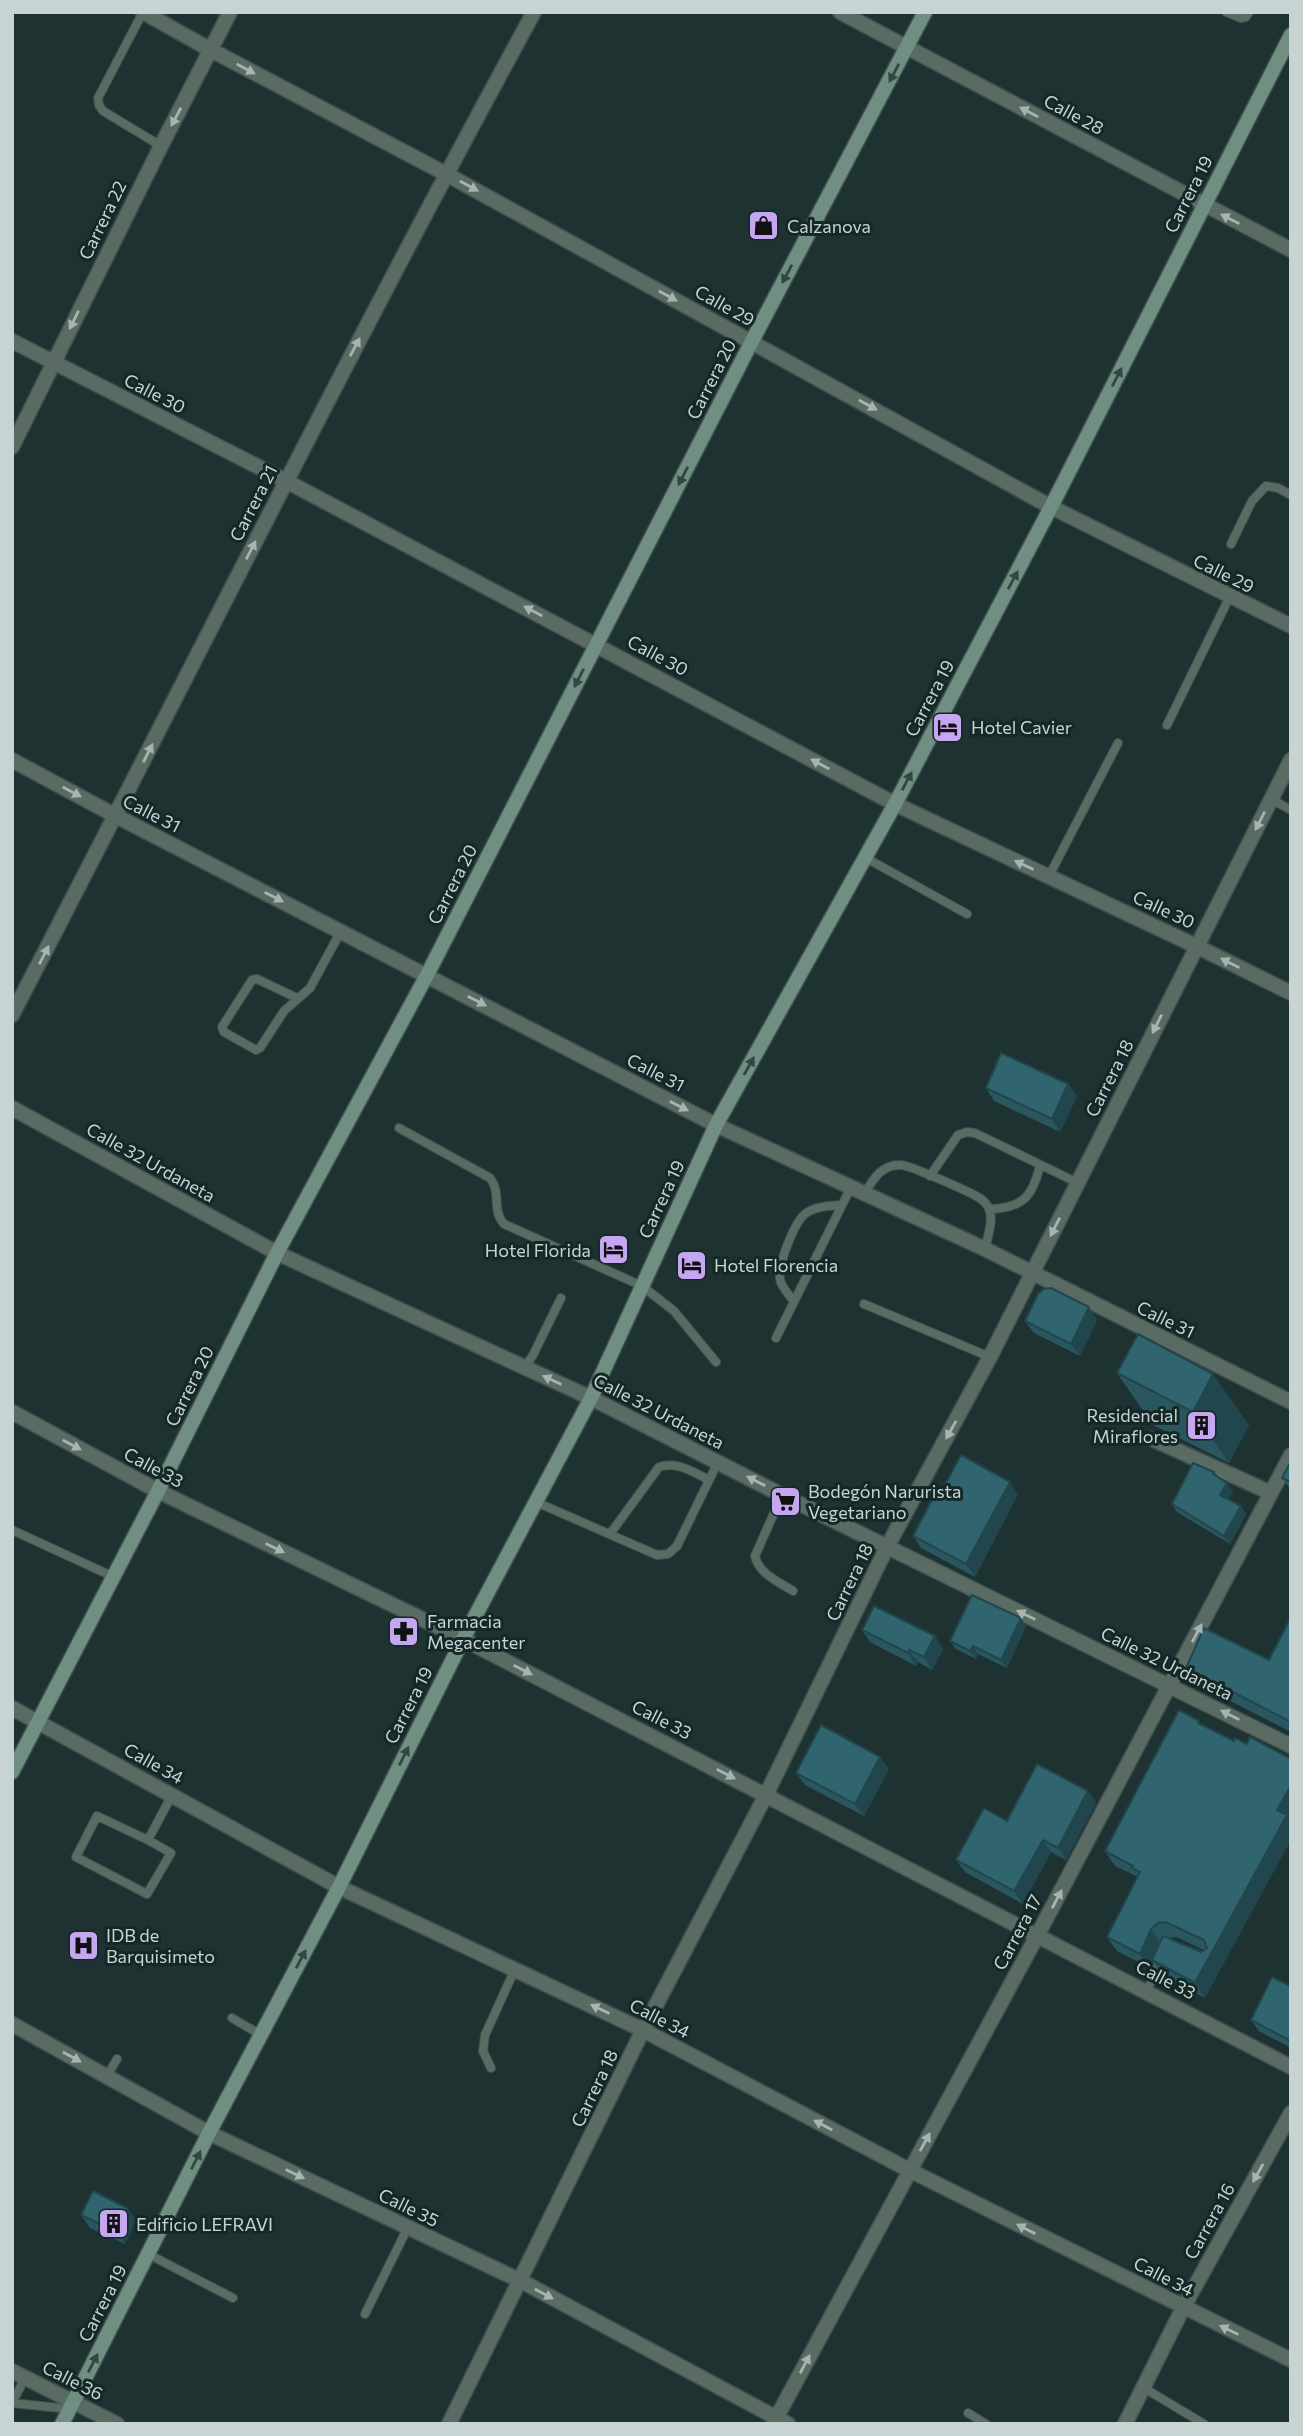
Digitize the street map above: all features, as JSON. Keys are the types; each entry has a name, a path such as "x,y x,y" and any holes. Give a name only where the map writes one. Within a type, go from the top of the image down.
{"street":[{"name":"Calle 29","path":"143,12 446,174 1051,507 1229,598 1291,626"},
{"name":"Carrera 22","path":"12,447 230,12"},
{"name":"Carrera 21","path":"12,1015 286,481 534,12"},
{"name":"Calle 28","path":"840,12 1291,250"},
{"name":"Carrera 20","path":"12,1772 158,1491 277,1253 427,975 752,341 925,12"},
{"name":"Carrera 19","path":"62,2424 209,2133 339,1887 463,1639 591,1398 716,1125 895,804 1051,507 1291,35"},
{"name":"Calle 30","path":"12,341 286,481 895,804 1291,993"},
{"name":"Calle 31","path":"12,760 716,1125 985,1249 1291,1402"},
{"name":"Carrera 18","path":"449,2424 643,2030 766,1795 887,1547 990,1357 1291,760"},
{"name":"Calle 32 Urdaneta","path":"12,1108 277,1253 591,1398 1291,1746"},
{"name":"Calle 33","path":"12,1412 158,1491 463,1639 1291,2067"},
{"path":"1153,1440 1271,1493"},
{"name":"Carrera 17","path":"779,2422 909,2170 1037,1936 1291,1455"},
{"name":"Calle 34","path":"12,1708 339,1887 643,2030 909,2170 1291,2360"},
{"name":"Calle 35","path":"12,2024 209,2133 521,2281 779,2422"},
{"name":"Carrera 16","path":"1125,2424 1183,2308 1291,2113"},
{"name":"Calle 36","path":"19,2374 71,2406 117,2424"}],"lane":[{"path":"143,12 98,98 103,111 161,146"},
{"path":"1226,12 1241,18 1246,17 1248,12"},
{"path":"1231,544 1252,501 1266,486 1279,488 1291,495"},
{"path":"1167,725 1229,598"},
{"path":"1049,876 1118,743"},
{"path":"1271,799 1291,810"},
{"path":"866,858 968,914"},
{"path":"297,998 257,979 252,980 222,1027 223,1032 256,1050 260,1048 284,1011 310,988 341,931"},
{"path":"399,1128 490,1178 497,1189 496,1212 504,1224 642,1286 674,1311 716,1362"},
{"path":"930,1177 958,1135 967,1132 975,1133 1078,1183"},
{"path":"865,1193 874,1177 885,1168 902,1164 981,1199 990,1209 991,1217 985,1249"},
{"path":"990,1209 1004,1209 1027,1197 1036,1183 1040,1165"},
{"path":"776,1338 851,1187"},
{"path":"794,1301 779,1278 792,1233 806,1213 820,1207 842,1205"},
{"path":"525,1367 561,1298"},
{"path":"864,1304 990,1357"},
{"path":"536,1502 657,1555 668,1554 677,1546 718,1462"},
{"path":"610,1534 659,1467 669,1464 682,1466 709,1480"},
{"path":"782,1495 755,1556 756,1564 769,1576 793,1591"},
{"path":"12,1531 114,1577"},
{"path":"148,1840 172,1795"},
{"path":"97,1816 148,1840 171,1853 148,1894 76,1857 97,1816"},
{"path":"1147,1991 1166,1948"},
{"path":"491,2068 483,2051 485,2035 515,1969"},
{"path":"232,2018 261,2035"},
{"path":"107,2076 117,2059"},
{"path":"365,2314 408,2228"},
{"path":"148,2254 233,2298"},
{"path":"19,2374 12,2403 71,2406"},
{"path":"1144,2388 1204,2424"},
{"path":"968,2413 985,2424"}],"building":[{"path":"1001,1053 1068,1084 1052,1119 986,1088"},
{"path":"1051,1288 1089,1307 1071,1344 1025,1321 1038,1294"},
{"path":"1138,1334 1213,1374 1193,1412 1117,1373"},
{"path":"961,1455 1010,1482 966,1564 913,1536 935,1494 939,1496"},
{"path":"1291,1461 1291,1482 1282,1478"},
{"path":"1193,1463 1214,1472 1213,1474 1227,1483 1220,1495 1241,1506 1224,1536 1172,1504"},
{"path":"972,1595 1021,1618 1001,1660 973,1646 970,1651 950,1641"},
{"path":"874,1606 935,1636 924,1657 909,1650 908,1653 862,1630"},
{"path":"1291,1617 1291,1722 1186,1668 1204,1628 1269,1660"},
{"path":"1179,1710 1234,1741 1235,1738 1247,1744 1250,1737 1291,1759 1291,1785 1277,1810 1287,1815 1195,1983 1152,1960 1163,1936 1201,1952 1207,1948 1204,1940 1166,1922 1158,1923 1151,1929 1140,1954 1107,1937 1140,1872 1105,1851"},
{"path":"821,1725 880,1757 855,1804 796,1773"},
{"path":"1037,1764 1088,1791 1058,1848 1043,1840 1014,1891 956,1860 984,1808 1007,1821"},
{"path":"1272,1977 1291,1985 1291,2041 1251,2020"},
{"path":"93,2191 127,2208 116,2232 81,2215"}],"place":[{"name":"Calzanova","path":"764,226"},
{"name":"Hotel Cavier","path":"948,727"},
{"name":"Hotel Florida","path":"614,1250"},
{"name":"Hotel Florencia","path":"691,1265"},
{"name":"Residencial Miraflores","path":"1201,1425"},
{"name":"Bodegón Narurista Vegetariano","path":"785,1501"},
{"name":"Farmacia Megacenter","path":"404,1631"},
{"name":"IDB de Barquisimeto","path":"83,1945"},
{"name":"Edificio LEFRAVI","path":"113,2224"}]}
